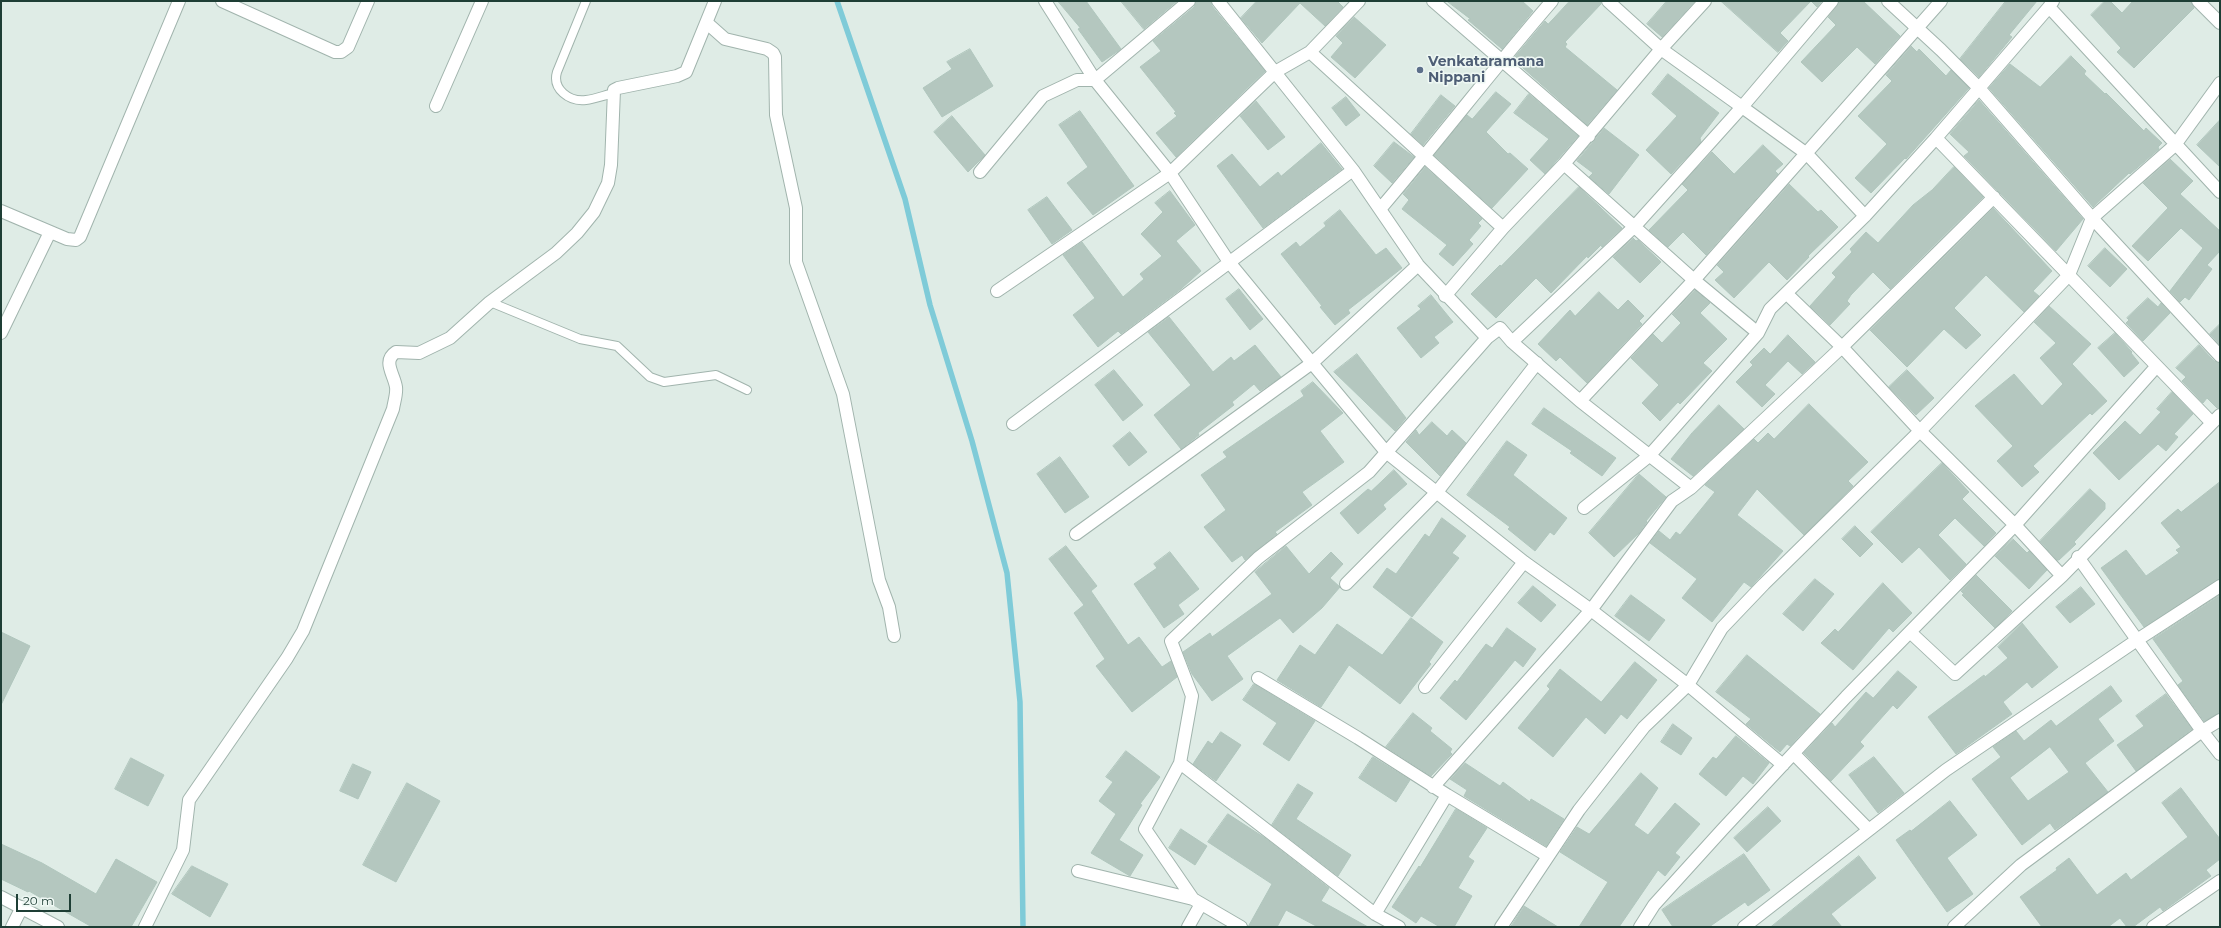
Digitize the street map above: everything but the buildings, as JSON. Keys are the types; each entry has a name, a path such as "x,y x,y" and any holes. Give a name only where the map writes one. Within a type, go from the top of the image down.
{"street":[{"path":"1,211 70,240 76,240 82,235 179,1"},
{"path":"222,1 335,52 341,52 348,47 368,1"},
{"path":"436,106 482,1"},
{"path":"145,927 183,850 189,800 287,658 303,631 393,409 396,390 389,361 390,356 396,352 419,353 450,338 490,302 567,243 594,212 603,195 610,174 614,119 614,93 618,88 677,76 686,72 715,1"},
{"path":"1045,1 1095,80 1170,173 1230,262 1386,452 1524,562 1591,610 1688,685 1783,764"},
{"path":"980,172 1043,96 1077,80 1095,80 1189,1"},
{"path":"1218,1 1381,208 1418,265 1445,296 1487,338"},
{"path":"997,291 1102,222 1170,173 1275,72 1310,52 1359,1"},
{"path":"1433,1 1589,136"},
{"path":"1381,208 1425,157 1501,59 1552,1"},
{"path":"1608,1 1661,49 1807,154 1865,216"},
{"path":"1445,296 1503,228 1589,136 1661,49 1705,1"},
{"path":"1512,342 1635,226 1742,108 1832,1"},
{"path":"1888,1 1979,88 2092,218 2220,356"},
{"path":"1580,401 1694,280 1918,29 1941,1"},
{"path":"2198,1 2220,22"},
{"path":"1584,508 1649,456 1758,333 1770,309 1865,216 1936,138 2051,4 2175,146 2220,192"},
{"path":"707,23 725,39 767,49 773,53 775,57 776,115 796,208 796,262 843,394 879,580 889,607 894,636"},
{"path":"1310,52 1503,228"},
{"path":"1501,927 1579,810 1644,727 1688,685 1722,628 1764,584 1920,432 2069,275 2092,218 2175,146 2220,83"},
{"path":"1910,632 1956,674 2062,576 2078,557 2216,419 2156,367 1936,138"},
{"path":"1564,164 1694,280 1758,333"},
{"path":"1013,424 1352,170"},
{"path":"1432,787 1591,610 1672,501 1691,488 1842,347 1994,197"},
{"path":"1,333 50,232"},
{"path":"1076,534 1312,363 1418,265"},
{"path":"1787,294 1842,347 1920,432 2015,525 2062,576"},
{"path":"1197,901 1145,827 1180,763 1192,696 1172,640 1258,558 1369,472 1487,338 1500,328 1512,342 1580,401 1691,488"},
{"path":"1346,584 1437,492 1537,363"},
{"path":"1640,927 1654,905 1783,764 2015,525 2156,367"},
{"path":"2078,557 2220,754"},
{"path":"1425,688 1524,562"},
{"path":"1744,927 1868,829 1946,770 2137,640 2220,586"},
{"path":"1258,678 1358,738 1446,796 1548,856"},
{"path":"1954,927 2021,865 2202,731 2220,720"},
{"path":"1794,754 1868,829"},
{"path":"1180,763 1375,914 1399,927"},
{"path":"1375,914 1446,796"},
{"path":"1078,871 1197,901 1241,927"},
{"path":"2153,927 2220,881"},
{"path":"1,896 58,927"},
{"path":"1188,927 1197,901"},
{"path":"12,927 22,907"}],"lane":[{"path":"586,1 557,72 556,84 563,93 581,100 614,93"},
{"path":"490,302 580,338 617,346 656,380 664,382 716,375 747,390"}],"waterway":[{"path":"837,1 905,199 930,305 972,441 1007,573 1020,702 1023,927"}],"place":[{"name":"Venkataramana Nippani","path":"1420,70"}]}
